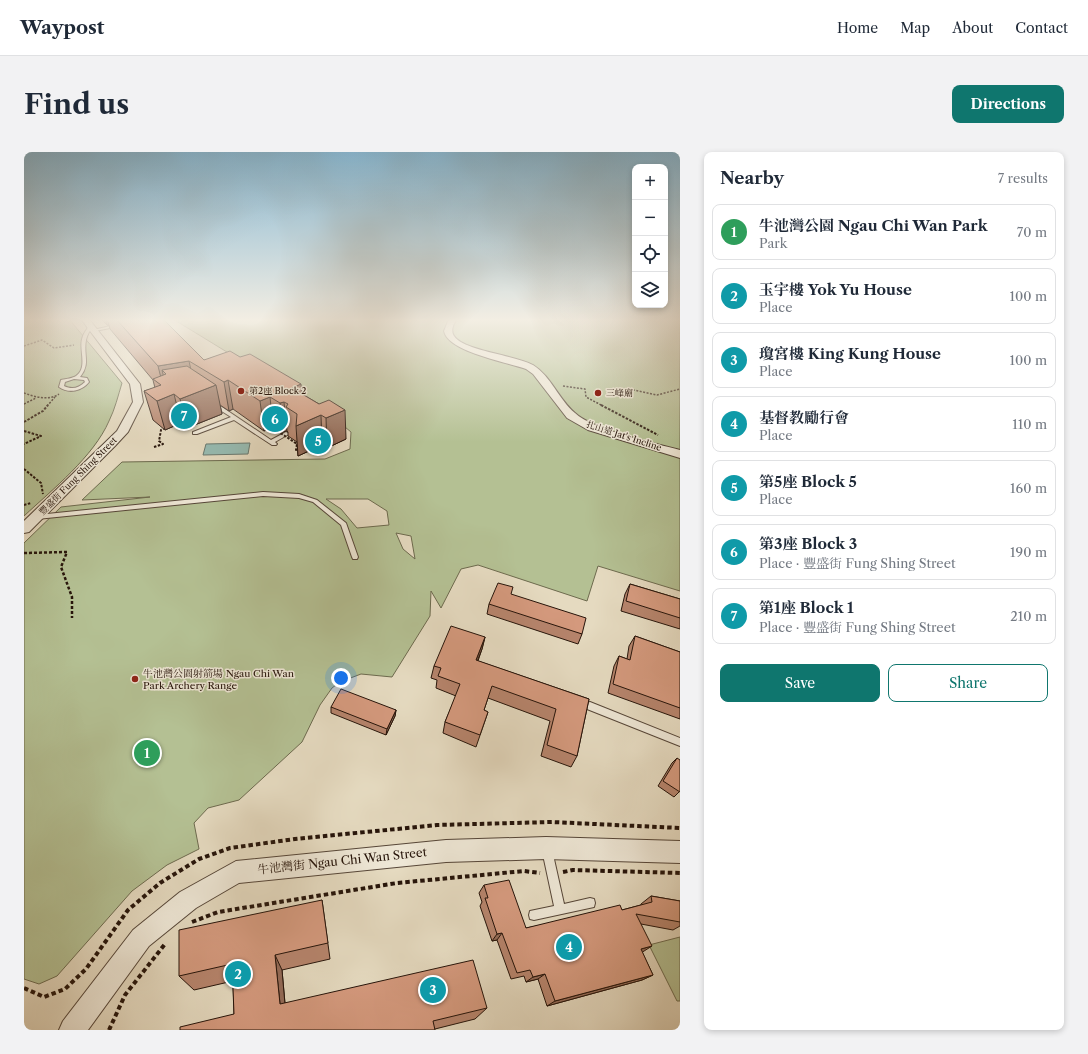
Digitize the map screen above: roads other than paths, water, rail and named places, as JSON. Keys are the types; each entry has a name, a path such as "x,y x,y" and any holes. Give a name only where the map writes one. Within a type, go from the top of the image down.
{"street":[{"name":"豐盛街 Fung Shing Street","path":"24,529 122,432 140,401 136,384 117,360"},
{"name":"扎山道 Jat's Incline","path":"509,360 529,366 546,383 571,416 581,422 592,428 680,454"},
{"name":"牛池灣街 Ngau Chi Wan Street","path":"72,1030 141,938 188,900 236,872 446,851 546,848 680,852"}],"lane":[{"path":"78,377 85,379 87,382 86,385 74,390 66,390 60,385 63,381 78,377 82,374 85,364 84,360"},
{"path":"208,400 272,443 286,434"},
{"path":"195,433 234,418"},
{"path":"37,517 280,493 316,501 335,515 344,524 355,557"},
{"path":"590,706 680,742"},
{"path":"546,848 560,910"},
{"path":"534,915 590,903"}],"water":[{"path":"250,443 248,454 203,455 206,444"}],"place":[{"name":"第2座 Block 2","path":"241,391"},
{"name":"三峰廟","path":"598,393"},
{"name":"第1座 Block 1","path":"184,416"},
{"name":"第3座 Block 3","path":"275,419"},
{"name":"第5座 Block 5","path":"318,441"},
{"name":"牛池灣公園射箭場 Ngau Chi Wan Park Archery Range","path":"135,679"},
{"name":"牛池灣公園 Ngau Chi Wan Park","path":"147,753"},
{"name":"基督教勵行會","path":"569,947"},
{"name":"玉宇樓 Yok Yu House","path":"238,974"},
{"name":"瓊宮樓 King Kung House","path":"433,990"}]}
